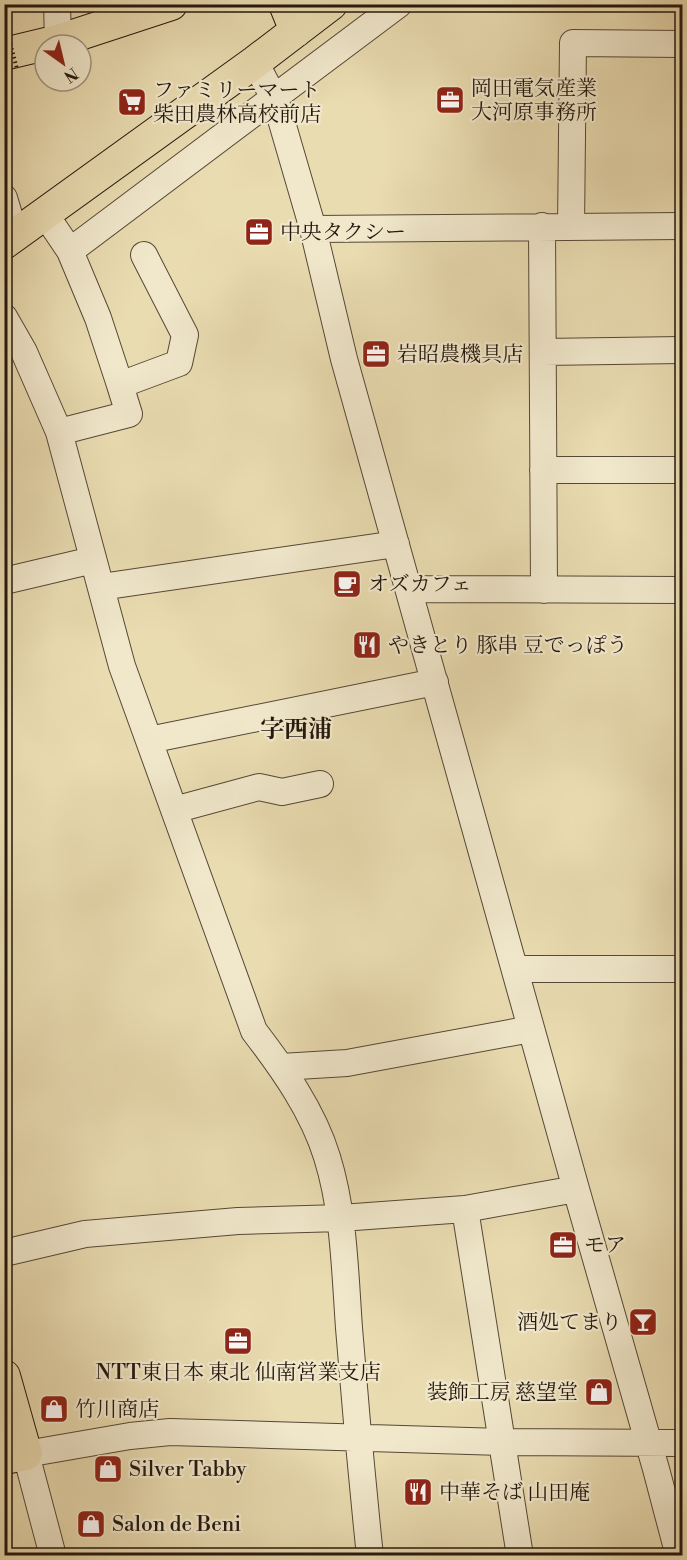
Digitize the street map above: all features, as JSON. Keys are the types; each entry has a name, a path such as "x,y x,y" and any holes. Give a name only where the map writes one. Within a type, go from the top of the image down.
{"main road":[{"path":"80,33 171,4"},
{"path":"10,239 255,62 290,18 331,4"},
{"path":"10,51 33,46"},
{"path":"4,1376 15,1456"}],"street":[{"path":"57,4 58,33"},
{"path":"70,251 399,4"},
{"path":"571,227 573,43 682,44"},
{"path":"255,62 274,98 313,229 345,359 396,544 679,1556"},
{"path":"4,198 10,239"},
{"path":"45,214 70,251 98,318 129,414 59,432"},
{"path":"542,226 544,590"},
{"path":"313,229 682,226"},
{"path":"120,385 179,363 185,335 144,255"},
{"path":"4,316 24,352 59,432 122,666 254,1031 281,1067 310,1118 327,1157 340,1218 370,1556"},
{"path":"543,352 682,350"},
{"path":"543,470 682,470"},
{"path":"101,587 396,544"},
{"path":"4,581 93,560"},
{"path":"409,589 682,590"},
{"path":"149,740 435,682"},
{"path":"174,810 259,787 282,792 320,784"},
{"path":"515,969 682,969"},
{"path":"281,1067 347,1063 531,1029"},
{"path":"4,1253 85,1234 238,1221 340,1218 465,1209 576,1189"},
{"path":"465,1209 520,1556"},
{"path":"53,1556 15,1456 130,1436 170,1432 502,1442 682,1443"}],"place":[{"name":"岡田電気産業 大河原事務所","path":"450,100"},
{"name":"ファミリーマート 柴田農林高校前店","path":"132,102"},
{"name":"中央タクシー","path":"259,232"},
{"name":"岩昭農機具店","path":"376,354"},
{"name":"オズカフェ","path":"347,584"},
{"name":"やきとり 豚串 豆でっぽう","path":"367,645"},
{"name":"モア","path":"563,1245"},
{"name":"酒処てまり","path":"643,1322"},
{"name":"NTT東日本 東北 仙南営業支店","path":"238,1341"},
{"name":"装飾工房 慈望堂","path":"599,1392"},
{"name":"竹川商店","path":"54,1409"},
{"name":"Silver Tabby","path":"108,1469"},
{"name":"中華そば 山田庵","path":"418,1492"},
{"name":"Salon de Beni","path":"91,1524"}],"district":[{"name":"字西浦","path":"296,729"}]}
